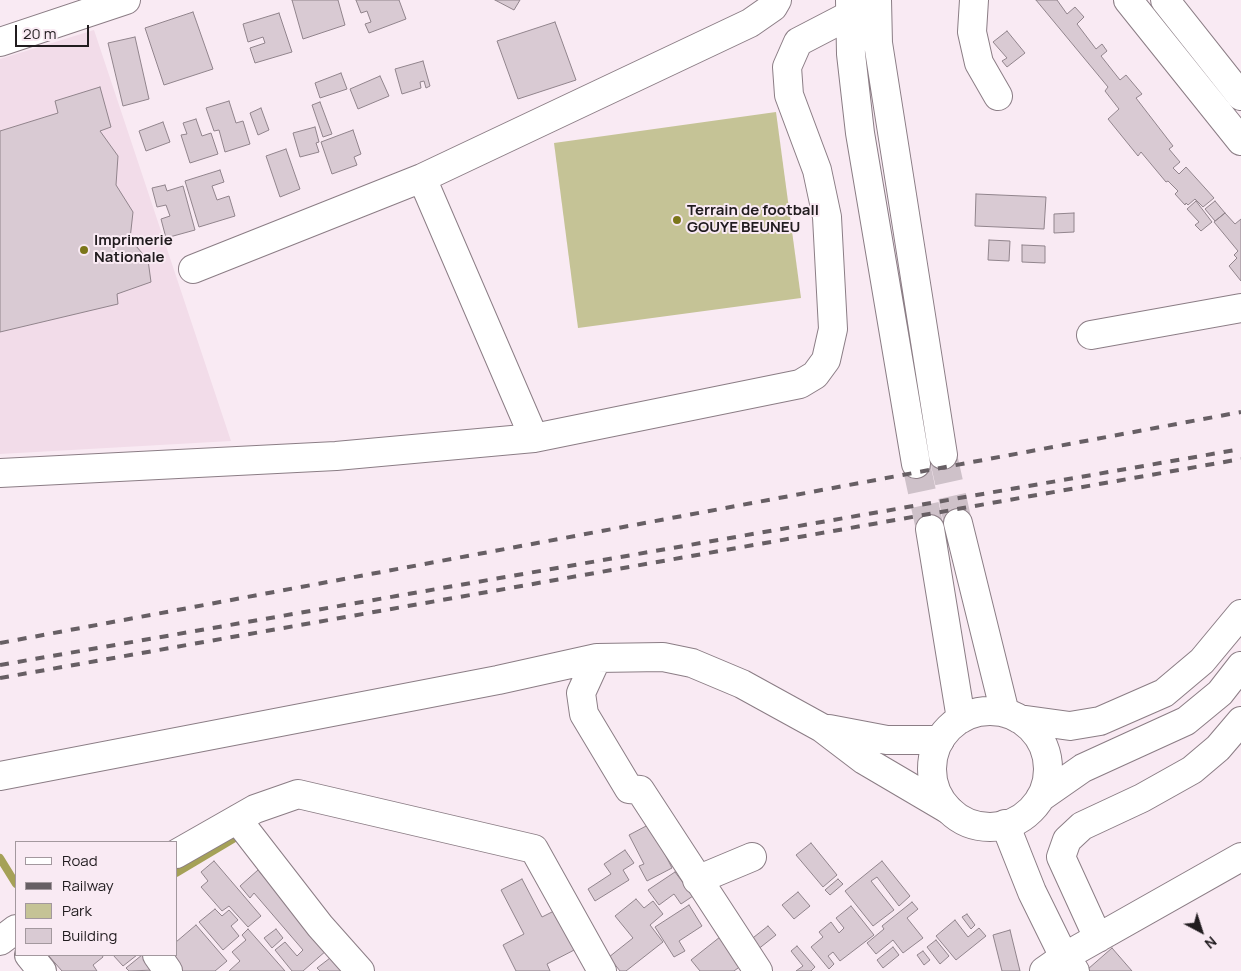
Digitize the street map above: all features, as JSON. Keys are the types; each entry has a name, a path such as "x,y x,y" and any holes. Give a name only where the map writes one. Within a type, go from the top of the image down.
{"street":[{"path":"0,42 126,0"},
{"path":"877,0 878,43 943,455"},
{"path":"974,0 972,32 979,63 998,96"},
{"path":"1128,0 1241,140"},
{"path":"1164,0 1241,96"},
{"path":"193,269 422,178 750,23 773,2"},
{"path":"0,473 336,456 534,438 800,384 815,375 826,360 833,329 827,217 817,170 789,95 787,67 798,42 850,8"},
{"path":"850,8 851,54 860,133 916,464"},
{"path":"1211,104 1241,107"},
{"path":"422,178 534,438"},
{"path":"1091,335 1241,308"},
{"path":"0,776 498,680 597,658 663,657 692,663 742,684 822,728 864,760 961,819 974,825 989,827 1005,824 1018,819 1031,810 1040,798 1046,784 1048,769 1046,754 1040,740 1031,728 1012,716 958,523"},
{"path":"930,529 961,719"},
{"path":"948,810 939,798 934,784 932,769 934,754 940,740 949,728 961,719 975,713 990,711 1070,726 1100,721 1164,693 1202,661 1241,614"},
{"path":"597,658 582,694 584,714 629,788 640,790 758,971"},
{"path":"1040,798 1083,768 1186,721 1220,693 1241,666"},
{"path":"1098,938 1061,857 1067,840 1082,826 1142,798 1192,770 1218,748 1241,721"},
{"path":"822,728 887,740 940,740"},
{"path":"178,853 255,809 298,794 534,849 602,971"},
{"path":"237,819 320,926 360,971"},
{"path":"1005,824 1061,966 1098,938 1241,857"},
{"path":"697,880 752,857"},
{"path":"30,956 42,971"},
{"path":"158,956 168,971"}],"shaded area":[{"name":"Imprimerie Nationale","path":"94,30 231,441 0,454 0,59"}],"green space":[{"name":"Terrain de football GOUYE BEUNEU","path":"776,112 801,298 578,328 554,143"}],"building":[{"path":"292,0 338,0 345,25 303,39"},
{"path":"356,0 399,0 406,19 369,33 365,24 371,22 367,11 361,13"},
{"path":"495,0 520,0 514,10"},
{"path":"1036,0 1057,0 1067,14 1075,7 1084,17 1077,24 1096,49 1102,44 1107,51 1101,56 1120,80 1126,75 1142,94 1136,98 1173,146 1169,149 1180,162 1173,168 1179,174 1186,167 1214,198 1203,207 1195,199 1188,205 1186,203 1185,205 1175,194 1178,191 1168,181 1166,182 1141,152 1138,156 1108,119 1119,109 1105,91 1108,87"},
{"path":"193,12 213,69 164,85 145,28"},
{"path":"279,13 292,52 255,63 250,48 265,43 263,37 248,42 243,24"},
{"path":"555,22 576,80 518,99 497,41"},
{"path":"1007,31 1025,53 1007,67 1002,61 1007,58 993,42"},
{"path":"135,37 149,99 123,106 108,43"},
{"path":"423,61 430,86 426,88 424,81 420,82 421,88 402,94 395,69"},
{"path":"341,73 347,89 320,98 315,83"},
{"path":"380,76 389,96 358,109 350,89"},
{"path":"100,87 111,127 100,131 118,156 116,185 133,212 130,239 148,260 151,282 117,294 118,304 0,332 0,131 58,113 55,101"},
{"path":"229,101 236,123 243,121 250,144 225,152 219,130 214,131 206,108"},
{"path":"320,102 332,134 323,137 312,105"},
{"path":"261,108 269,130 258,135 250,113"},
{"path":"196,119 202,136 211,133 218,154 190,163 181,135 187,134 183,123"},
{"path":"163,122 170,142 146,151 139,131"},
{"path":"315,127 319,142 316,143 319,152 300,157 293,133"},
{"path":"353,130 361,154 354,157 357,165 332,174 321,142"},
{"path":"286,149 300,189 280,197 266,156"},
{"path":"220,170 224,182 212,186 217,200 229,196 235,216 199,227 185,181"},
{"path":"165,185 167,191 183,186 195,230 166,238 161,219 170,216 166,205 157,207 152,188"},
{"path":"976,194 1046,197 1044,229 975,226"},
{"path":"1196,201 1212,222 1201,231 1195,225 1199,222 1187,209"},
{"path":"1215,201 1225,213 1215,221 1205,209"},
{"path":"1074,213 1074,232 1054,233 1054,214"},
{"path":"1225,213 1235,224 1241,219 1241,281 1229,266 1237,258 1234,255 1238,251 1214,222"},
{"path":"989,240 1010,241 1009,261 988,260"},
{"path":"1022,245 1045,246 1045,263 1022,262"},
{"path":"650,824 672,868 647,881 639,866 644,864 629,835"},
{"path":"811,843 837,875 823,887 796,855"},
{"path":"625,850 634,863 623,870 629,880 595,901 588,889 611,874 604,864"},
{"path":"214,861 261,916 248,927 229,906 222,911 201,887 208,881 201,872"},
{"path":"882,861 910,896 899,906 877,877 871,881 894,910 873,926 845,891"},
{"path":"258,870 327,950 303,971 292,971 275,950 285,942 297,956 303,950 254,893 250,898 240,886"},
{"path":"675,872 693,896 681,904 674,894 659,905 648,890"},
{"path":"522,879 542,917 562,907 582,946 547,964 550,971 516,971 503,945 524,934 501,890"},
{"path":"838,879 843,884 830,895 825,890"},
{"path":"798,892 810,906 794,919 782,905"},
{"path":"636,899 644,908 653,901 663,914 650,925 663,942 626,971 620,971 609,957 633,938 615,916"},
{"path":"912,902 918,909 907,918 923,938 903,953 893,940 876,954 867,943 884,929 882,926"},
{"path":"689,905 702,926 679,941 685,951 674,957 655,927"},
{"path":"851,906 874,935 840,961 833,952 828,956 834,964 829,969 811,947 823,937 819,932 831,922 839,933 844,928 836,918"},
{"path":"215,909 222,916 229,910 238,920 231,926 239,936 223,950 199,922"},
{"path":"967,914 975,925 971,929 962,917"},
{"path":"955,920 968,937 979,928 986,936 956,960 936,936"},
{"path":"196,925 227,961 215,971 178,971 165,956 178,956 178,940"},
{"path":"768,926 776,935 752,954 744,945"},
{"path":"248,929 285,971 229,971 240,961 232,952 246,940 242,935"},
{"path":"276,929 283,938 272,948 264,938"},
{"path":"1010,930 1020,971 1002,971 993,935"},
{"path":"720,937 742,965 734,971 700,971 691,960"},
{"path":"936,940 949,956 940,964 927,947"},
{"path":"797,946 815,967 811,971 796,971 803,966 791,951"},
{"path":"893,947 899,955 883,968 877,960"},
{"path":"1112,948 1132,971 1090,971 1088,969"},
{"path":"923,951 930,960 924,965 917,955"},
{"path":"334,955 347,971 320,971 317,968"},
{"path":"49,956 103,957 93,965 97,971 62,971"},
{"path":"114,956 136,956 123,966"},
{"path":"143,956 155,970 129,971 126,968"}],"waterway":[{"path":"178,872 243,833"},
{"path":"0,858 15,882"}],"tunnel":[{"path":"943,455 958,523"},
{"path":"916,464 930,529"}],"railway":[{"path":"0,643 1241,412"},
{"path":"0,665 1241,449"},
{"path":"0,678 1241,459"}],"place":[{"name":"Terrain de football GOUYE BEUNEU","path":"677,220"},
{"name":"Imprimerie Nationale","path":"84,250"}]}
